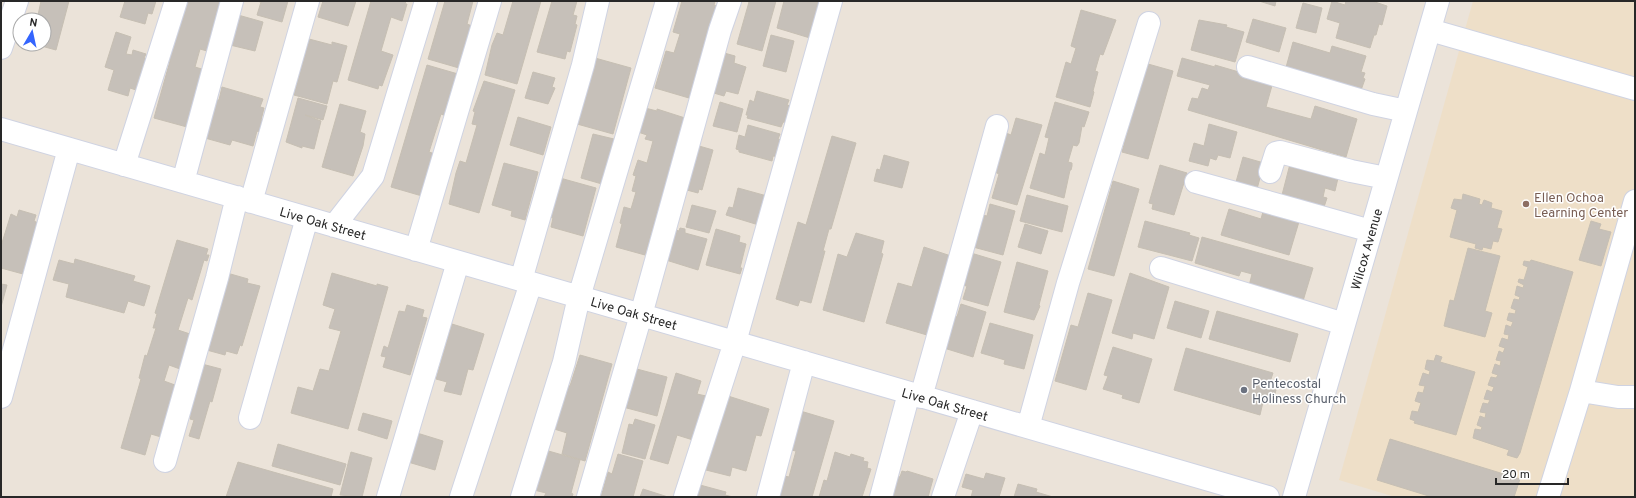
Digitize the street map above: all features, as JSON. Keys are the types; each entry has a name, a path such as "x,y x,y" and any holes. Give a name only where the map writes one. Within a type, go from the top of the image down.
{"street":[{"path":"1,48 17,1"},
{"path":"124,165 176,1"},
{"path":"183,182 232,1"},
{"path":"165,461 217,278 244,200 308,1"},
{"path":"334,226 373,176 426,1"},
{"path":"416,250 490,1"},
{"path":"461,497 526,281 583,65 598,1"},
{"path":"522,497 564,362 579,297 667,1"},
{"path":"588,497 641,315 720,30 730,1"},
{"path":"685,497 735,342 831,1"},
{"name":"Wilcox Avenue","path":"1294,497 1438,1"},
{"path":"1028,428 1068,282 1149,23"},
{"path":"1430,30 1635,89"},
{"path":"1248,67 1372,104 1406,111"},
{"path":"881,497 915,395 997,126"},
{"name":"Live Oak Street","path":"1,129 1268,497"},
{"path":"1,397 69,149"},
{"path":"1270,172 1276,153 1280,152 1351,171 1386,178"},
{"path":"1196,182 1371,231"},
{"path":"1548,497 1581,391 1635,201"},
{"path":"250,418 306,218"},
{"path":"388,497 458,262"},
{"path":"1161,268 1344,324"},
{"path":"768,497 804,362"},
{"path":"1581,391 1618,397 1635,397"},
{"path":"944,497 972,411"}],"shaded area":[{"name":"Ellen Ochoa Learning Center","path":"1473,1 1635,1 1635,497 1395,497 1339,480"}],"building":[{"path":"41,1 69,1 56,50 52,49 52,12 39,12"},
{"path":"125,1 156,1 152,14 148,13 145,24 120,17"},
{"path":"187,1 223,1 214,53 200,49 195,67 205,70 187,127 154,118 170,61 164,60 170,40 175,42"},
{"path":"256,1 288,1 282,22 257,15 261,2"},
{"path":"323,1 356,1 348,26 318,17"},
{"path":"371,1 406,1 405,4 407,4 402,21 391,17 381,51 393,55 382,86 379,85 378,89 348,80"},
{"path":"445,1 473,1 467,24 472,26 459,68 428,59"},
{"path":"513,1 541,1 517,84 485,75 492,45 497,33 503,35"},
{"path":"552,1 577,1 573,15 577,16 575,24 577,25 570,52 567,51 565,59 537,52"},
{"path":"682,1 715,1 714,5 716,6 689,98 655,88 666,51 674,53 680,34 673,32"},
{"path":"746,1 776,1 762,51 737,44 749,2"},
{"path":"784,1 819,2 810,38 777,28"},
{"path":"1259,1 1276,1 1275,6"},
{"path":"1332,1 1345,5 1346,1 1372,1 1387,6 1382,25 1379,24 1370,48 1336,38 1340,23 1327,19"},
{"path":"1303,3 1322,8 1316,33 1296,28"},
{"path":"1081,10 1116,20 1103,55 1100,54 1095,71 1098,72 1090,107 1056,97 1066,62 1071,64 1076,48 1071,46"},
{"path":"238,15 263,22 255,51 230,45"},
{"path":"1253,19 1286,28 1279,52 1246,42"},
{"path":"1199,20 1227,25 1226,27 1244,32 1235,62 1191,50"},
{"path":"116,32 131,37 126,54 132,55 133,50 146,54 144,58 148,59 143,78 140,77 136,90 130,88 128,96 108,90 114,70 105,67"},
{"path":"771,35 794,41 786,72 763,66"},
{"path":"309,39 332,45 332,42 347,46 337,82 333,81 327,104 294,95"},
{"path":"1293,42 1330,53 1332,46 1366,56 1361,72 1365,73 1363,78 1365,79 1360,93 1285,71"},
{"path":"717,51 735,56 734,63 746,67 738,94 726,91 724,96 707,91"},
{"path":"595,58 631,68 613,134 577,124"},
{"path":"1182,58 1215,67 1215,65 1273,82 1266,107 1311,119 1315,106 1357,119 1346,157 1188,110 1192,98 1198,99 1202,88 1208,90 1210,85 1177,76"},
{"path":"1148,64 1173,71 1148,159 1122,152 1128,130 1125,129 1138,84 1141,85"},
{"path":"427,65 458,74 446,116 441,114 429,152 435,154 422,196 391,187"},
{"path":"533,72 555,78 552,87 555,88 548,104 525,98"},
{"path":"484,81 515,90 479,213 449,204 460,161 466,163 477,125 472,124 475,112 473,111"},
{"path":"222,87 263,99 260,107 264,108 261,120 263,121 260,132 257,131 253,146 232,140 230,145 205,138 216,100 219,100"},
{"path":"757,91 789,100 787,105 794,107 789,123 783,122 781,127 747,118 748,115 746,115 750,100 754,102"},
{"path":"298,98 327,106 323,120 305,115 321,121 314,149 302,146 302,148 286,142"},
{"path":"720,102 743,109 737,132 713,126"},
{"path":"1055,102 1089,112 1084,127 1082,126 1079,143 1077,146 1073,145 1068,162 1072,163 1072,166 1064,198 1030,188 1040,153 1045,155 1049,138 1045,137"},
{"path":"340,104 366,111 360,132 365,134 363,146 353,176 322,167"},
{"path":"645,108 657,111 657,109 685,118 645,255 616,247 622,224 620,223 624,207 631,209 636,192 632,191 636,176 633,175 638,160 647,163 653,141 645,139 647,135 638,132"},
{"path":"518,117 551,127 543,155 510,145"},
{"path":"1016,118 1042,125 1017,205 992,198 999,174 995,172 1006,133 1011,135"},
{"path":"1209,124 1237,132 1230,158 1218,155 1216,160 1210,158 1208,166 1189,161 1194,143 1204,146"},
{"path":"748,125 780,134 778,139 784,141 780,157 773,156 772,161 739,152 739,150 736,149 739,135 745,137"},
{"path":"593,134 614,139 602,184 581,178"},
{"path":"832,136 856,143 831,229 829,229 823,251 825,251 811,303 800,300 798,306 776,299 798,222 806,225"},
{"path":"692,144 713,150 702,190 699,189 698,193 683,189"},
{"path":"884,155 909,162 902,188 874,181 877,169 880,170"},
{"path":"1243,157 1264,163 1257,189 1236,182"},
{"path":"504,163 538,172 525,220 511,216 512,211 492,205"},
{"path":"1290,164 1338,178 1335,191 1325,188 1323,197 1327,198 1324,207 1282,195"},
{"path":"1160,165 1187,173 1174,215 1152,209 1153,204 1149,203"},
{"path":"560,178 596,188 583,236 551,227 553,218 549,217"},
{"path":"1113,181 1139,189 1114,276 1088,269"},
{"path":"738,188 767,196 762,226 726,215 729,207 733,208"},
{"path":"1463,194 1480,199 1479,204 1482,205 1484,200 1492,203 1491,208 1502,211 1497,228 1502,229 1498,242 1493,241 1491,249 1483,247 1482,250 1475,248 1476,244 1450,237 1457,210 1451,208 1454,199 1462,200"},
{"path":"1027,195 1068,206 1062,232 1020,221"},
{"path":"990,204 1015,211 1003,255 973,247 982,215 987,216"},
{"path":"692,205 716,211 709,233 686,227"},
{"path":"1264,208 1301,215 1289,255 1221,235 1229,209 1261,219"},
{"path":"19,210 36,215 34,221 40,224 23,274 1,268 1,246 11,214 17,217"},
{"path":"1145,221 1190,233 1189,235 1199,238 1192,261 1138,247"},
{"path":"1591,221 1601,224 1599,229 1611,232 1601,266 1579,260"},
{"path":"1025,224 1048,231 1041,254 1018,247"},
{"path":"667,228 679,231 680,228 685,229 685,233 707,239 698,270 666,260"},
{"path":"716,229 740,236 739,242 746,244 740,274 706,265"},
{"path":"856,233 884,241 881,253 883,254 864,322 823,310 838,254 847,257"},
{"path":"1202,237 1313,268 1303,301 1248,290 1252,274 1241,271 1239,276 1195,263"},
{"path":"177,240 208,249 206,255 209,255 207,261 204,260 192,300 188,298 178,330 190,334 180,369 169,365 164,381 175,385 161,437 151,434 145,455 121,448 141,379 139,378 145,355 147,356 156,328 153,328 157,314 155,313"},
{"path":"924,247 951,256 927,335 886,323 898,283 912,287"},
{"path":"1468,248 1500,256 1485,311 1492,313 1485,337 1444,326 1450,300 1454,301"},
{"path":"971,253 1001,262 988,306 963,299 967,286 961,285"},
{"path":"75,259 135,276 133,281 150,286 144,306 128,301 124,313 66,297 69,284 53,280 59,260 74,264"},
{"path":"1531,260 1573,272 1520,453 1517,458 1507,455 1509,450 1473,438 1475,429 1481,430 1482,427 1477,425 1480,416 1485,418 1486,413 1480,412 1483,403 1488,404 1490,400 1484,399 1487,390 1492,392 1494,387 1488,385 1491,377 1496,378 1498,375 1492,373 1495,364 1500,366 1501,361 1496,360 1499,351 1503,353 1505,348 1499,346 1502,338 1508,340 1509,335 1504,334 1506,325 1511,327 1513,322 1507,320 1509,313 1515,314 1516,310 1511,308 1514,299 1519,300 1520,297 1515,295 1517,286 1523,288 1524,285 1518,282 1519,279 1524,280 1528,267 1523,265 1524,261 1530,262"},
{"path":"1017,262 1048,271 1040,306 1034,320 1004,312"},
{"path":"227,273 248,279 247,283 260,286 242,346 240,345 237,354 226,351 225,355 203,349"},
{"path":"332,273 377,286 377,284 388,287 348,429 291,413 298,387 313,391 320,369 329,371 341,331 329,328 335,309 323,305"},
{"path":"1130,273 1169,287 1154,339 1133,333 1132,339 1112,333"},
{"path":"1,284 7,285 1,307"},
{"path":"1088,293 1112,300 1086,390 1055,381 1071,325 1078,327"},
{"path":"1175,301 1209,311 1201,338 1167,328"},
{"path":"961,304 986,312 973,357 944,348 953,316 957,317"},
{"path":"407,305 424,310 422,317 427,318 410,375 383,367 386,357 381,356 384,346 388,348 399,311 405,312"},
{"path":"1217,311 1298,334 1290,362 1209,339"},
{"path":"990,323 1033,335 1024,369 1004,364 1005,360 981,353"},
{"path":"452,324 484,334 473,370 468,369 461,395 444,391 447,382 436,379"},
{"path":"1113,347 1152,359 1139,403 1122,398 1123,395 1103,389 1108,376 1104,375"},
{"path":"1186,348 1273,373 1268,388 1276,390 1272,404 1263,402 1260,415 1174,390"},
{"path":"580,355 612,364 585,461 562,454 567,433 551,428 564,385 570,386"},
{"path":"1436,355 1442,357 1440,362 1475,372 1456,435 1414,423 1415,421 1410,419 1412,411 1418,412 1421,403 1415,401 1418,392 1423,393 1425,386 1419,385 1423,373 1429,375 1430,371 1425,369 1427,360 1434,361"},
{"path":"198,363 221,369 212,402 210,401 199,439 189,436 194,420 190,419 191,416 183,413"},
{"path":"633,368 667,377 657,416 623,407"},
{"path":"676,373 701,381 697,394 706,396 693,440 677,435 668,464 650,459"},
{"path":"728,396 769,409 761,436 756,435 746,471 732,467 730,476 706,470"},
{"path":"797,410 834,421 812,497 772,497 784,476 789,477 796,451 791,450"},
{"path":"363,413 392,421 387,439 358,430"},
{"path":"635,419 655,425 645,459 622,453 629,424 633,425"},
{"path":"417,433 443,441 435,470 408,462"},
{"path":"1390,439 1520,479 1514,497 1432,497 1377,480"},
{"path":"278,444 346,464 340,485 272,466"},
{"path":"545,450 580,460 571,493 573,494 572,497 544,497 546,493 534,490"},
{"path":"351,452 372,458 362,497 340,495"},
{"path":"835,452 850,457 851,454 864,458 863,461 868,462 867,468 871,469 862,497 819,497 824,480 827,481"},
{"path":"618,454 643,461 633,497 601,497 608,472 612,474"},
{"path":"238,462 333,489 331,497 226,497"},
{"path":"902,471 907,471 933,479 928,497 889,497 896,476 900,477"},
{"path":"986,473 1005,478 999,497 971,497 973,490 962,487 966,474 984,479"},
{"path":"1018,484 1037,489 1036,492 1053,497 1014,497"},
{"path":"700,485 726,492 725,495 733,497 697,497"},
{"path":"643,489 668,497 640,497"}],"place":[{"name":"Ellen Ochoa Learning Center","path":"1526,204"},
{"name":"Pentecostal Holiness Church","path":"1244,390"}]}
